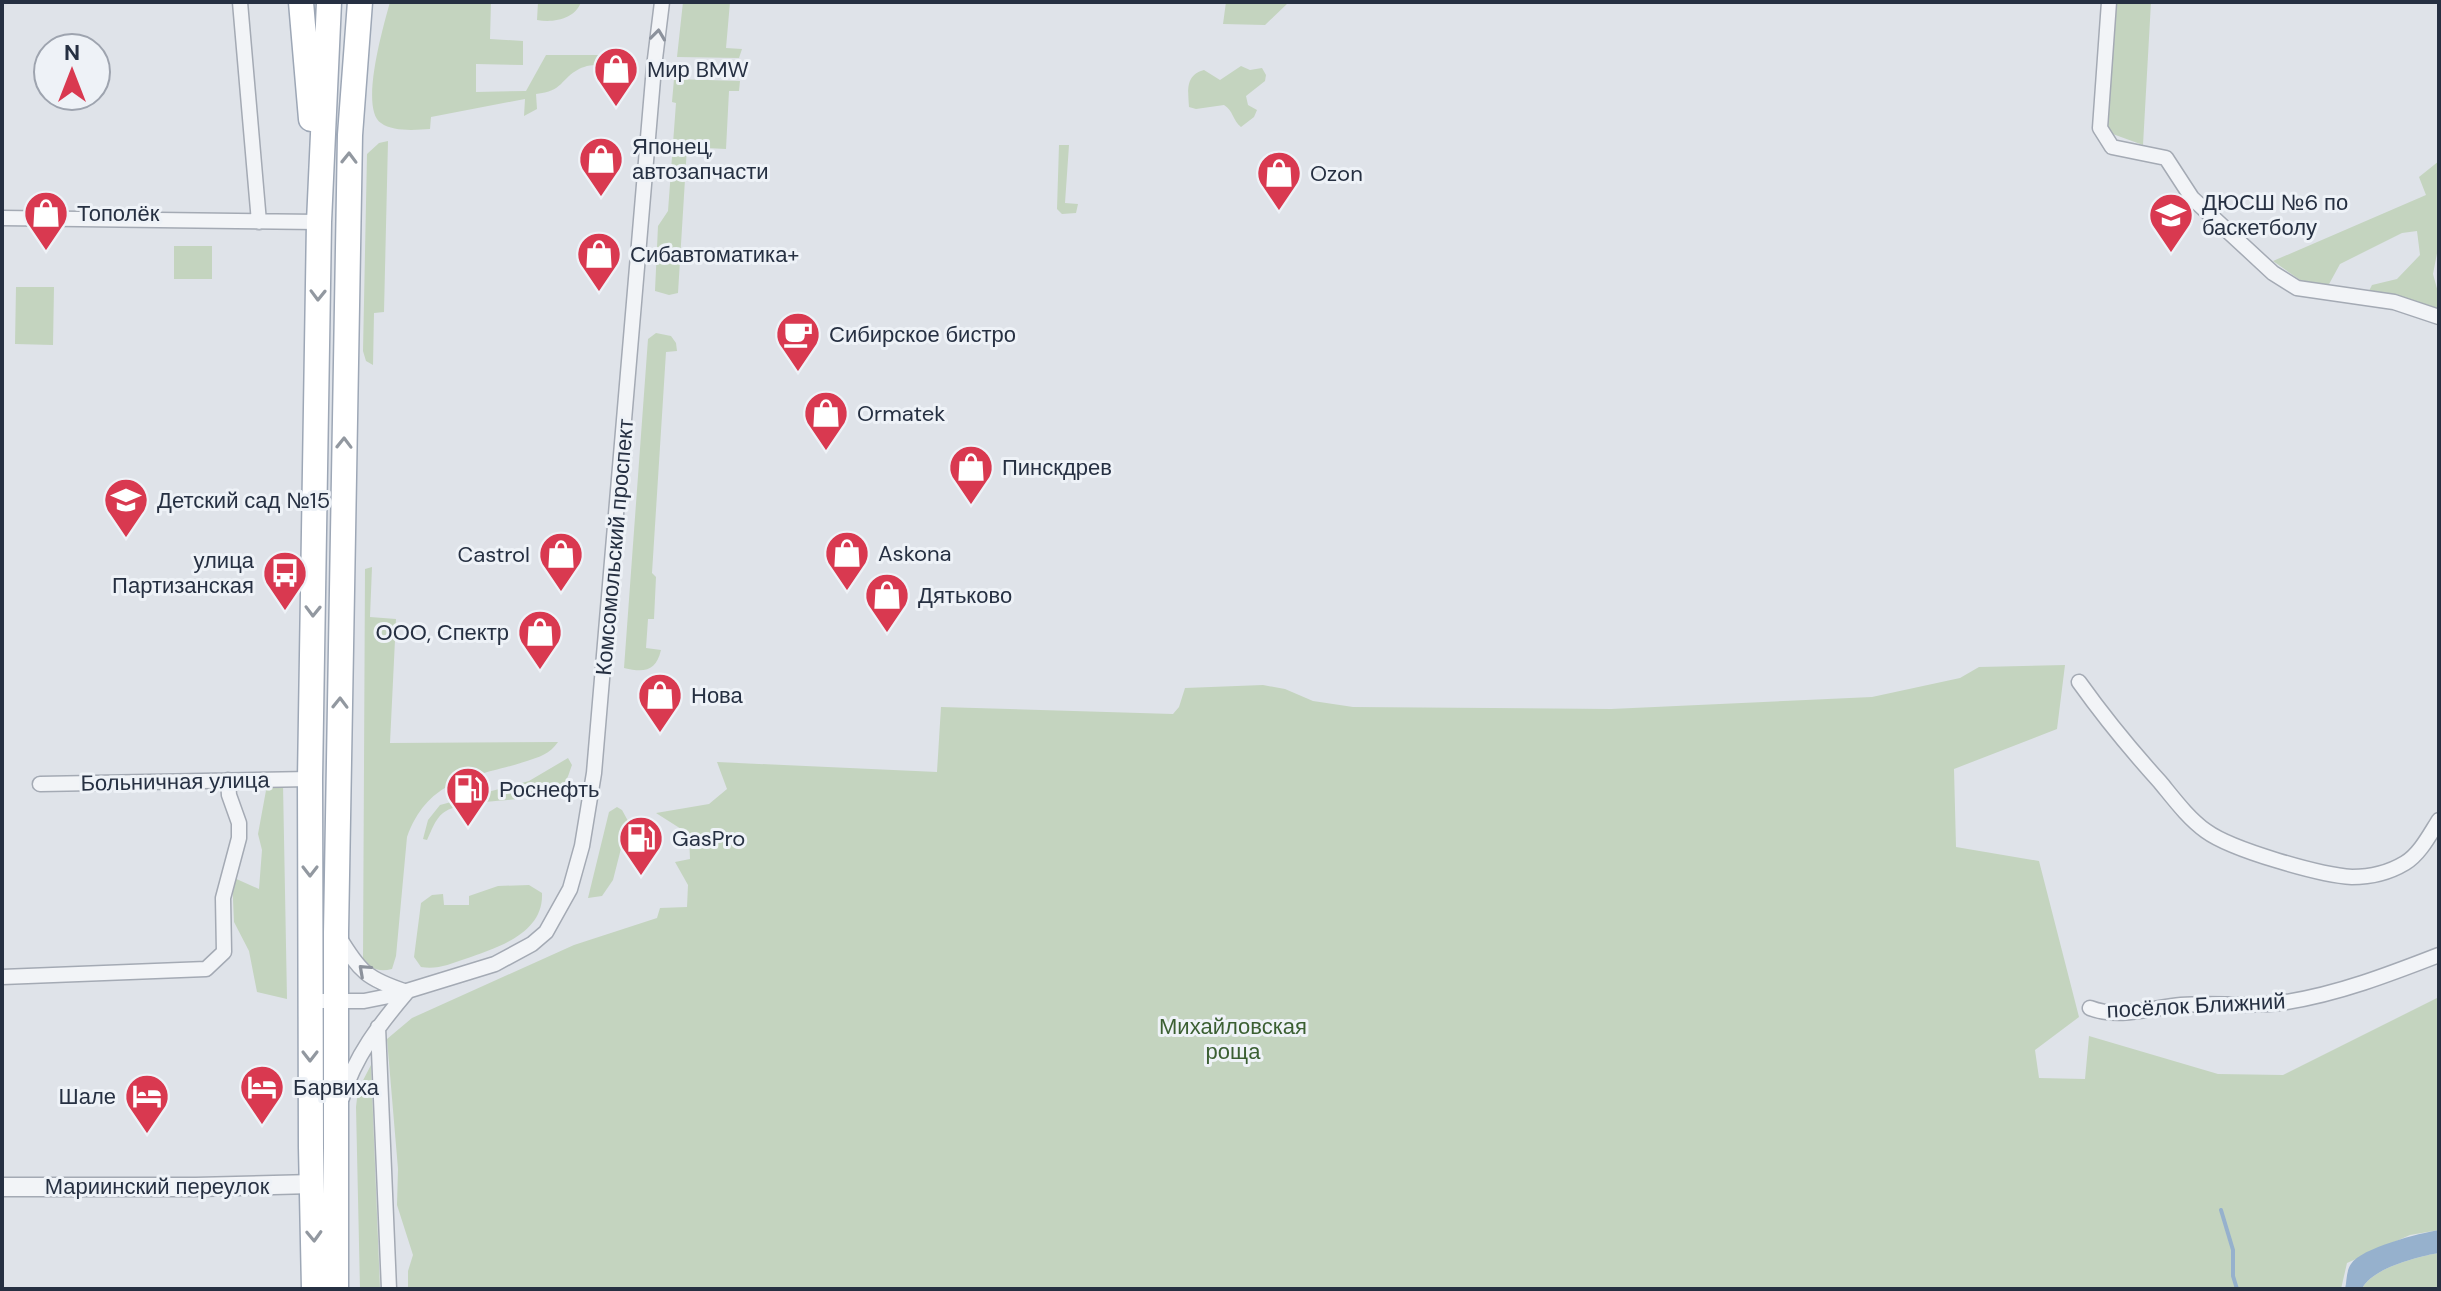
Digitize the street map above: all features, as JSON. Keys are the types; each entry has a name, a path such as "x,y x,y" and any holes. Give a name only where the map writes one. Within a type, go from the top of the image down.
{"main road":[{"path":"301,2 320,220"},
{"path":"329,2 320,220 310,779 310,1001 336,1289"},
{"path":"314,1289 325,1184 336,1117 336,932 352,93 360,2"},
{"path":"352,93 362,33 371,2"}],"street":[{"path":"240,2 259,222"},
{"name":"Комсомольский проспект","path":"310,1001 364,1001 407,992 495,964 532,944 546,932 562,906 582,846 596,759 662,2"},
{"path":"2109,2 2100,128 2112,147 2166,158 2192,198 2273,273 2297,288 2394,302 2439,317"},
{"path":"2,218 320,220"},
{"path":"2079,682 2106,721 2188,815 2208,832 2227,842 2280,862 2351,877 2377,875 2407,863 2439,820"},
{"name":"Больничная улица","path":"40,784 310,779"},
{"path":"2,977 206,969 224,952 223,898 239,838 239,823 229,795 228,780"},
{"path":"336,932 364,974 407,992 378,1027 350,1074 336,1117"},
{"name":"посёлок Ближний","path":"2090,1008 2106,1014 2183,1005 2288,1002 2386,975 2439,955"},
{"path":"378,1027 389,1289"},
{"name":"Мариинский переулок","path":"2,1187 325,1184"}],"green space":[{"path":"390,2 491,2 490,39 523,41 523,65 476,64 476,92 526,91 546,55 617,55 617,65 593,65 579,69 552,90 536,94 537,109 524,116 525,99 431,117 430,129 392,128 381,123 375,115 372,101 375,66"},
{"path":"538,2 581,2 569,16 550,21 537,20"},
{"path":"683,2 730,2 726,48 742,49 739,58 677,57"},
{"path":"1226,2 1288,3 1265,25 1223,24"},
{"path":"2113,2 2151,2 2143,145 2110,133 2105,121"},
{"path":"1241,66 1250,70 1262,68 1266,75 1265,81 1246,96 1248,105 1257,110 1254,117 1241,127 1224,105 1189,107 1189,84 1198,72 1204,70 1220,80"},
{"path":"674,79 740,81 739,91 729,91 726,149 687,147 678,293 669,295 655,291 658,226 668,211 676,103 672,102"},
{"path":"388,141 384,312 374,313 373,365 366,361 363,351 367,154 379,143"},
{"path":"1059,145 1069,145 1065,203 1078,204 1076,213 1062,214 1057,209"},
{"path":"2439,161 2439,243 2433,274 2439,296 2439,311 2368,293 2372,285 2397,279 2420,255 2417,231 2402,233 2340,264 2328,286 2300,280 2273,261 2426,195 2419,177"},
{"path":"174,246 212,246 212,279 174,279"},
{"path":"16,287 54,287 53,345 15,344"},
{"path":"656,333 671,336 677,351 666,352 652,573 656,577 654,619 648,619 646,648 661,650 653,666 638,670 624,668 648,339"},
{"path":"372,567 370,617 396,619 390,743 558,742 540,756 455,783 428,802 407,837 396,956 392,969 384,970 373,968 363,959 365,569"},
{"name":"Михайловская роща","path":"2065,665 2057,729 1954,769 1956,847 2039,861 2079,1017 2035,1050 2039,1078 2085,1079 2089,1036 2218,1074 2283,1075 2439,997 2439,1230 2410,1235 2347,1263 2341,1289 408,1289 408,1271 413,1255 397,1205 398,1169 387,1039 412,1018 574,945 657,918 660,908 687,907 688,885 675,862 690,859 689,834 656,813 709,804 727,789 717,762 937,772 941,707 1173,714 1179,707 1185,688 1263,685 1285,689 1313,701 1353,707 1611,709 1872,697 1960,678 1979,667"},
{"path":"568,758 572,765 568,776 555,790 524,798 455,807 440,816 427,840 423,839 428,820 440,805 529,781"},
{"path":"283,784 287,999 257,992 249,951 234,922 232,877 259,889 262,850 258,834 267,785"},
{"path":"617,807 628,821 613,880 602,896 588,898 609,812"},
{"path":"529,885 542,893 541,907 527,929 516,937 490,950 438,967 421,967 414,957 421,903 432,895 443,894 444,905 469,905 469,896 498,886"},
{"path":"371,1065 380,1289 360,1289 356,1107 358,1090"},
{"path":"2439,1253 2439,1289 2362,1289 2375,1275 2385,1270 2408,1260"}],"water":[{"path":"2439,1230 2439,1253 2408,1260 2385,1270 2375,1275 2362,1289 2345,1289 2351,1264 2366,1252"}],"waterway":[{"path":"2221,1210 2233,1250 2233,1276 2237,1289"}],"place":[{"name":"Мир BMW","path":"616,108"},
{"name":"Японец, автозапчасти","path":"601,198"},
{"name":"Ozon","path":"1279,212"},
{"name":"Тополёк","path":"46,252"},
{"name":"ДЮСШ №6 по баскетболу","path":"2171,254"},
{"name":"Сибавтоматика+","path":"599,293"},
{"name":"Сибирское бистро","path":"798,373"},
{"name":"Ormatek","path":"826,452"},
{"name":"Пинскдрев","path":"971,506"},
{"name":"Детский сад №15","path":"126,539"},
{"name":"Askona","path":"847,592"},
{"name":"Castrol","path":"561,593"},
{"name":"улица Партизанская","path":"285,612"},
{"name":"Дятьково","path":"887,634"},
{"name":"ООО, Спектр","path":"540,671"},
{"name":"Нова","path":"660,734"},
{"name":"Роснефть","path":"468,828"},
{"name":"GasPro","path":"641,877"},
{"name":"Барвиха","path":"262,1126"},
{"name":"Шале","path":"147,1135"}]}
